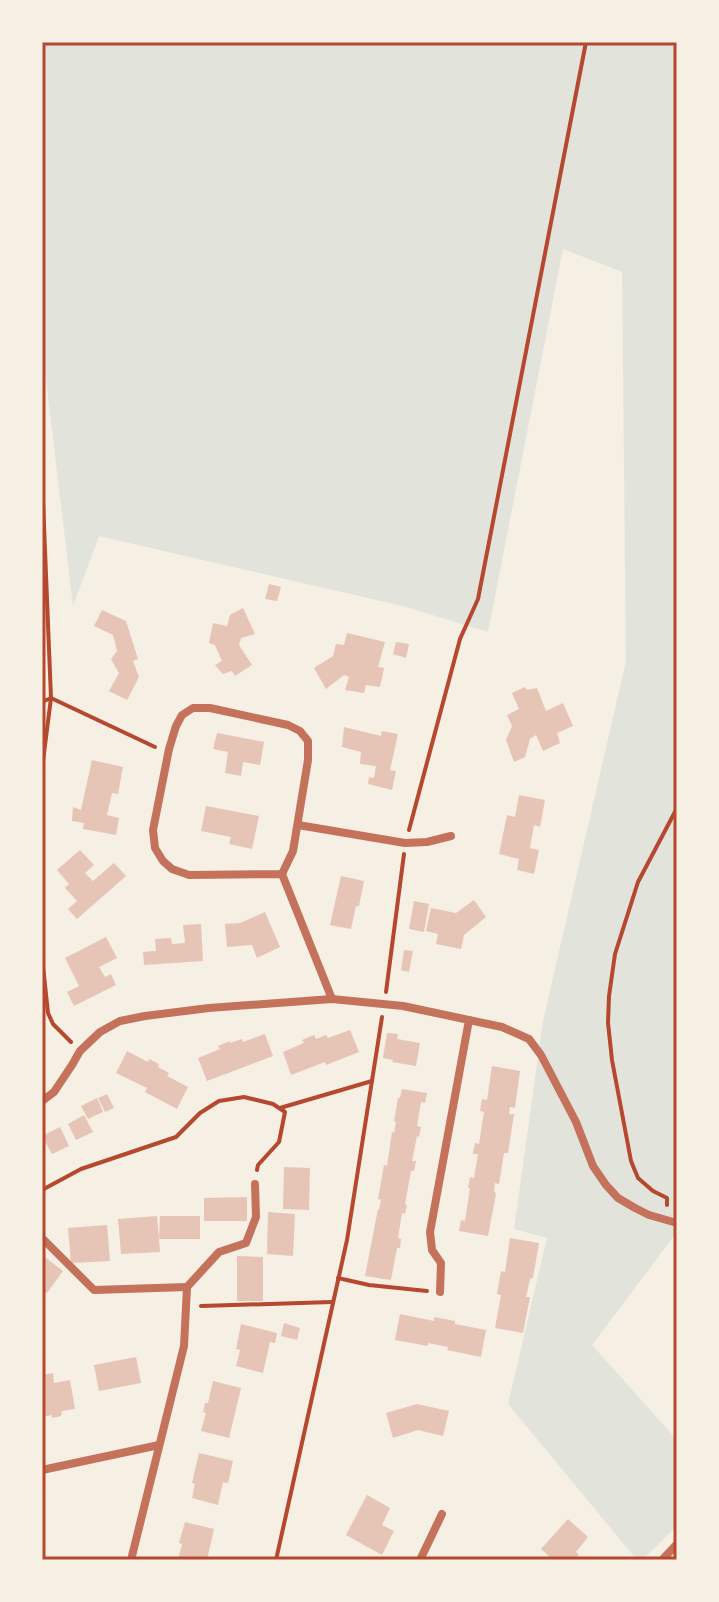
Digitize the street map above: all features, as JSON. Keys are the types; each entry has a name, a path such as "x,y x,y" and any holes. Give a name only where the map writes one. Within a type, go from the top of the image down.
{"street":[{"path":"282,874 189,875 172,869 155,848 153,830 169,749 182,715 193,708 210,708 288,725 300,731 308,741 308,760 293,851 282,874 332,999"},
{"path":"298,825 405,843 451,836"},
{"path":"42,1101 54,1092 80,1051 100,1032 120,1021 209,1008 332,999 403,1006 502,1027 529,1039 541,1055 576,1122 593,1166 606,1185 618,1198 635,1208 677,1223"},
{"path":"440,1292 441,1263 432,1250 430,1232 469,1020"},
{"path":"131,1560 184,1346 187,1287 219,1252 246,1243 256,1217 255,1184"},
{"path":"42,1238 94,1290 187,1287"},
{"path":"42,1470 159,1445"},
{"path":"420,1560 442,1514"},
{"path":"662,1560 677,1544"}],"path":[{"path":"276,1560 347,1240 385,1003 405,843 460,639 478,599 586,42"},
{"path":"42,476 51,698 42,769"},
{"path":"42,702 51,698 153,746 169,749"},
{"path":"665,1220 667,1198 638,1178 631,1161 608,1023 615,954 633,896 677,808"},
{"path":"42,957 48,1013 53,1024 80,1051"},
{"path":"280,1108 372,1081"},
{"path":"42,1190 81,1169 176,1137 200,1113 219,1101 244,1097 273,1104 285,1112 279,1142 258,1165 255,1184"},
{"path":"338,1278 369,1285 440,1292"},
{"path":"186,1306 333,1302"}],"shaded area":[{"path":"42,42 677,42 677,1232 592,1345 677,1440 677,1526 642,1560 637,1560 508,1404 547,1238 514,1229 543,1021 626,661 622,272 563,249 488,632 403,606 99,536 73,606 42,346"}],"building":[{"path":"269,584 281,587 277,601 265,599"},
{"path":"243,608 255,634 241,638 239,645 252,665 235,676 232,671 223,674 215,665 222,661 215,645 209,643 213,623 227,626 230,615"},
{"path":"102,610 126,621 138,659 133,661 139,677 127,700 109,691 119,673 111,659 117,651 113,635 94,626"},
{"path":"347,633 385,642 378,667 384,668 380,687 366,685 364,693 345,690 349,677 344,675 326,689 314,668 333,656 336,644 344,645"},
{"path":"396,642 409,644 406,658 393,654"},
{"path":"525,687 527,690 537,688 546,711 563,703 573,726 557,733 560,743 543,751 536,735 530,739 525,757 514,762 506,740 512,726 507,715 519,709 512,693"},
{"path":"344,727 381,736 382,731 398,734 390,770 396,771 392,790 368,784 369,777 374,778 376,766 360,764 361,752 342,747"},
{"path":"217,733 264,742 260,765 243,762 241,776 225,773 228,752 213,749"},
{"path":"92,760 123,767 118,794 112,793 107,815 119,818 116,835 83,829 84,823 72,821 73,807 81,810"},
{"path":"519,795 545,800 540,827 534,825 530,848 539,850 534,874 517,870 519,859 499,854 507,815 515,817"},
{"path":"206,806 259,816 252,849 229,844 231,837 201,831"},
{"path":"80,850 94,865 85,873 93,881 114,863 126,876 77,919 68,909 77,901 65,888 69,884 57,870"},
{"path":"341,876 364,881 351,929 330,925"},
{"path":"474,900 486,917 464,935 461,949 436,944 438,934 426,931 431,908 456,913"},
{"path":"414,901 429,904 424,932 409,929"},
{"path":"265,912 280,947 257,958 252,945 227,947 225,924 240,923"},
{"path":"201,924 203,961 144,965 143,952 156,951 155,939 171,938 172,944 185,943 183,925"},
{"path":"106,937 117,958 99,967 105,977 111,974 116,985 74,1006 67,992 79,986 65,958"},
{"path":"404,950 413,951 409,972 401,970"},
{"path":"350,1030 359,1052 291,1075 283,1052 314,1035 316,1039 326,1035 328,1038"},
{"path":"387,1033 398,1034 397,1039 420,1043 416,1066 383,1058"},
{"path":"265,1034 273,1056 207,1081 198,1058 230,1041 242,1039 243,1042"},
{"path":"127,1051 159,1064 158,1067 169,1073 167,1076 188,1087 177,1109 145,1092 147,1088 116,1073"},
{"path":"492,1066 520,1071 515,1108 510,1107 509,1114 514,1114 508,1153 504,1153 499,1184 495,1183 496,1194 488,1236 459,1231 461,1220 465,1221 470,1177 474,1178 478,1154 473,1154 475,1143 479,1144 484,1112 480,1111 482,1099 487,1100"},
{"path":"402,1089 427,1093 425,1103 421,1102 417,1126 421,1127 412,1161 416,1161 414,1171 411,1171 405,1214 402,1213 398,1238 401,1239 400,1248 397,1248 391,1280 365,1276 381,1200 378,1199 384,1165 387,1166"},
{"path":"107,1094 114,1108 105,1112 98,1098"},
{"path":"97,1098 103,1112 88,1119 81,1106"},
{"path":"84,1115 93,1132 76,1140 68,1124"},
{"path":"60,1127 69,1146 52,1154 42,1136"},
{"path":"284,1167 310,1168 309,1210 283,1209"},
{"path":"247,1197 247,1221 204,1221 204,1198"},
{"path":"268,1212 295,1214 293,1256 267,1254"},
{"path":"157,1216 160,1252 121,1254 118,1219"},
{"path":"160,1216 200,1216 200,1239 159,1239"},
{"path":"107,1225 110,1261 71,1263 68,1228"},
{"path":"510,1238 539,1243 526,1297 530,1297 523,1333 495,1328 501,1295 497,1294 501,1271 505,1272"},
{"path":"42,1255 63,1271 47,1293 42,1290"},
{"path":"237,1256 263,1257 263,1301 237,1301"},
{"path":"400,1314 434,1321 434,1317 486,1330 481,1357 428,1343 428,1346 395,1340"},
{"path":"284,1323 300,1328 297,1340 281,1336"},
{"path":"241,1324 277,1333 275,1343 270,1342 263,1373 236,1366"},
{"path":"136,1357 141,1383 99,1391 94,1365"},
{"path":"53,1373 54,1383 70,1380 75,1409 62,1411 61,1416 42,1417 42,1375"},
{"path":"213,1381 241,1388 229,1438 201,1431 206,1413 203,1412 205,1403 208,1403"},
{"path":"417,1404 449,1411 443,1436 418,1430 393,1438 386,1413"},
{"path":"199,1453 233,1461 228,1483 223,1482 218,1505 192,1498"},
{"path":"367,1495 390,1508 382,1525 394,1531 382,1555 346,1535"},
{"path":"568,1519 588,1537 576,1552 579,1555 574,1560 553,1560 541,1549"},
{"path":"185,1522 214,1529 207,1560 178,1560"}]}
